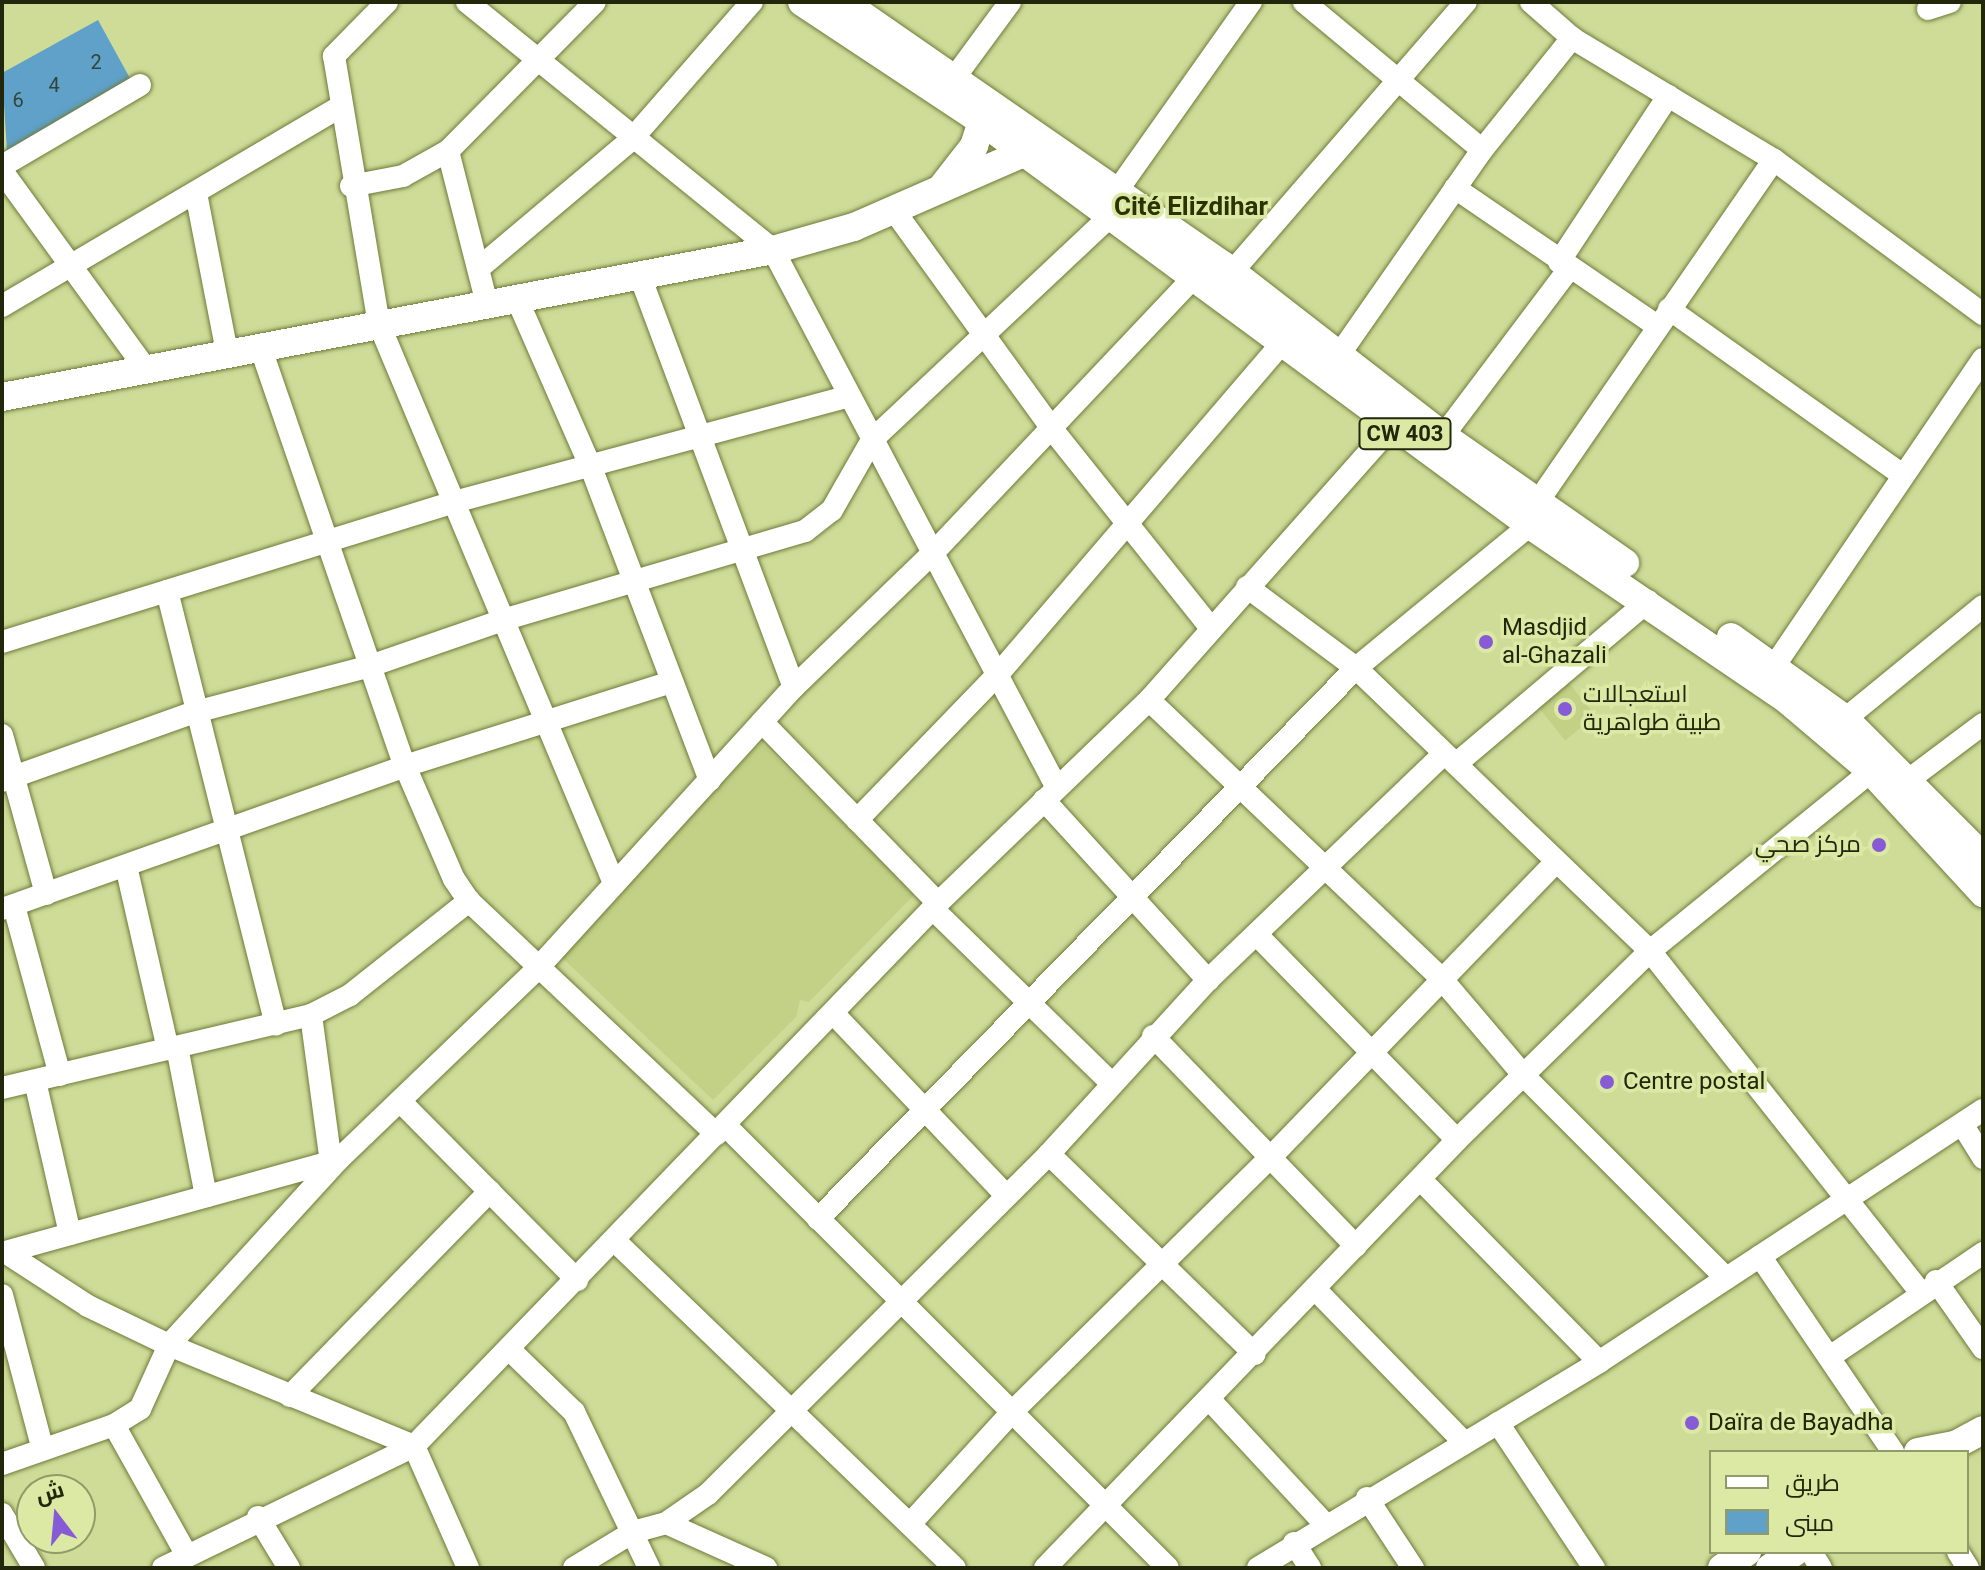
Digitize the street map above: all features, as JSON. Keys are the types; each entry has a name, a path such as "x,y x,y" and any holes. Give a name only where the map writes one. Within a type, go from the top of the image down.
{"main road":[{"name":"CW 403","path":"802,2 986,111 1115,202 1232,272 1339,355 1401,417 1443,436 1534,514 1775,665 1845,719 1878,765 1983,893"},
{"name":"CW 403","path":"843,2 955,77 986,111"},
{"path":"942,188 986,111"},
{"path":"2,397 773,250 893,209 1036,148"},
{"name":"CW 403","path":"1115,202 1197,274 1285,340 1401,417 1648,601 1878,765 1907,781 1983,856"},
{"path":"1952,1448 1983,1430"},
{"path":"1722,1568 1744,1554"},
{"path":"1770,1568 1792,1554"}],"street":[{"path":"387,2 338,46 340,107 351,186 379,324 506,619 614,883"},
{"path":"467,2 632,139 773,250 847,397 1000,672 1051,794 1127,897 1208,980"},
{"path":"351,186 403,176 448,151 595,2"},
{"path":"479,268 632,139 752,2"},
{"path":"955,77 1010,2"},
{"path":"8,779 195,712 370,666 506,619 740,553 805,531 826,517 872,440 1115,202 1251,2"},
{"path":"1304,2 1482,150"},
{"path":"1232,272 1466,2"},
{"path":"1531,2 1572,38 1774,160 1983,314"},
{"path":"1339,355 1482,150 1572,38"},
{"path":"140,85 2,168 68,270 146,369"},
{"path":"1443,436 1564,266 1668,96"},
{"path":"2,306 68,270 340,107"},
{"path":"448,151 487,304"},
{"path":"818,1219 1127,897 1356,668 1534,514 1663,317 1774,160"},
{"path":"1455,188 1564,266 1663,317 1901,474"},
{"path":"196,193 227,353"},
{"path":"893,209 1052,429 1131,521 1210,627"},
{"path":"2,1464 114,1425 140,1409 169,1345 335,1160 538,968 794,687 934,552 1197,274"},
{"path":"640,276 704,440 740,553 794,687"},
{"path":"517,299 592,470 710,780"},
{"path":"857,820 1000,672 1285,340"},
{"path":"260,346 405,766 469,901 538,968 818,1219 1168,1568"},
{"path":"1775,665 1901,474 1983,359"},
{"path":"2,642 454,502 592,470 847,397"},
{"path":"163,1568 258,1517 414,1446 512,1352 614,1240 936,906 1149,700 1210,627 1401,417"},
{"path":"1247,587 1356,668 1650,951 1847,1194 1983,1348"},
{"path":"167,591 276,1024"},
{"path":"574,1568 633,1532 666,1523 708,1494 1049,1154 1153,1036 1325,866 1450,759 1648,601"},
{"path":"1845,719 1983,606"},
{"path":"60,1075 8,908 405,766 671,682"},
{"path":"1149,700 1440,977 1526,1078 1726,1278"},
{"path":"762,722 936,906 1111,1083"},
{"path":"1907,781 1983,724"},
{"path":"2,735 8,779 46,894"},
{"path":"1045,1568 1107,1508 1356,1246 1423,1182 1457,1140 1526,1078 1650,951 1878,765"},
{"path":"910,1524 1011,1413 1269,1159 1372,1054 1440,977 1556,862"},
{"path":"126,866 206,1196"},
{"path":"2,1088 311,1015 350,995 469,901"},
{"path":"1257,935 1457,1140"},
{"path":"833,1013 1006,1195"},
{"path":"311,1015 335,1160"},
{"path":"1153,1036 1356,1246"},
{"path":"35,1081 70,1234"},
{"path":"400,1101 577,1280"},
{"path":"1258,1568 1324,1523 1599,1362 1760,1256 1847,1194 1983,1110"},
{"path":"1962,1124 1983,1158"},
{"path":"1049,1154 1159,1267 1255,1354"},
{"path":"4,1253 335,1160"},
{"path":"1423,1182 1599,1362"},
{"path":"290,1396 490,1191"},
{"path":"614,1240 955,1568"},
{"path":"4,1253 88,1306 169,1345 414,1446 468,1568"},
{"path":"1831,1356 1928,1287 1983,1253"},
{"path":"1760,1256 1831,1356 1892,1450"},
{"path":"1315,1289 1463,1441"},
{"path":"2,1295 43,1450"},
{"path":"512,1352 574,1412 649,1568"},
{"path":"1210,1400 1324,1523"},
{"path":"1498,1423 1594,1568"},
{"path":"114,1425 186,1554"},
{"path":"1367,1498 1413,1568"},
{"path":"2,1514 34,1568"},
{"path":"258,1517 289,1568"},
{"path":"666,1523 766,1568"},
{"path":"1294,1543 1310,1568"}],"shaded area":[{"name":"استعجالات طبية طواهرية","path":"1564,677 1595,716 1565,740 1534,702"},
{"path":"761,743 915,894 809,1002 800,1000 796,1017 713,1100 557,953"}],"building":[{"path":"98,20 132,82 7,151 2,73"}],"place":[{"name":"Masdjid al-Ghazali","path":"1486,642"},
{"name":"استعجالات طبية طواهرية","path":"1565,709"},
{"name":"مركز صحي","path":"1879,845"},
{"name":"Centre postal","path":"1607,1082"},
{"name":"Daïra de Bayadha","path":"1692,1423"}],"district":[{"name":"Cité Elizdihar","path":"1191,207"}]}
